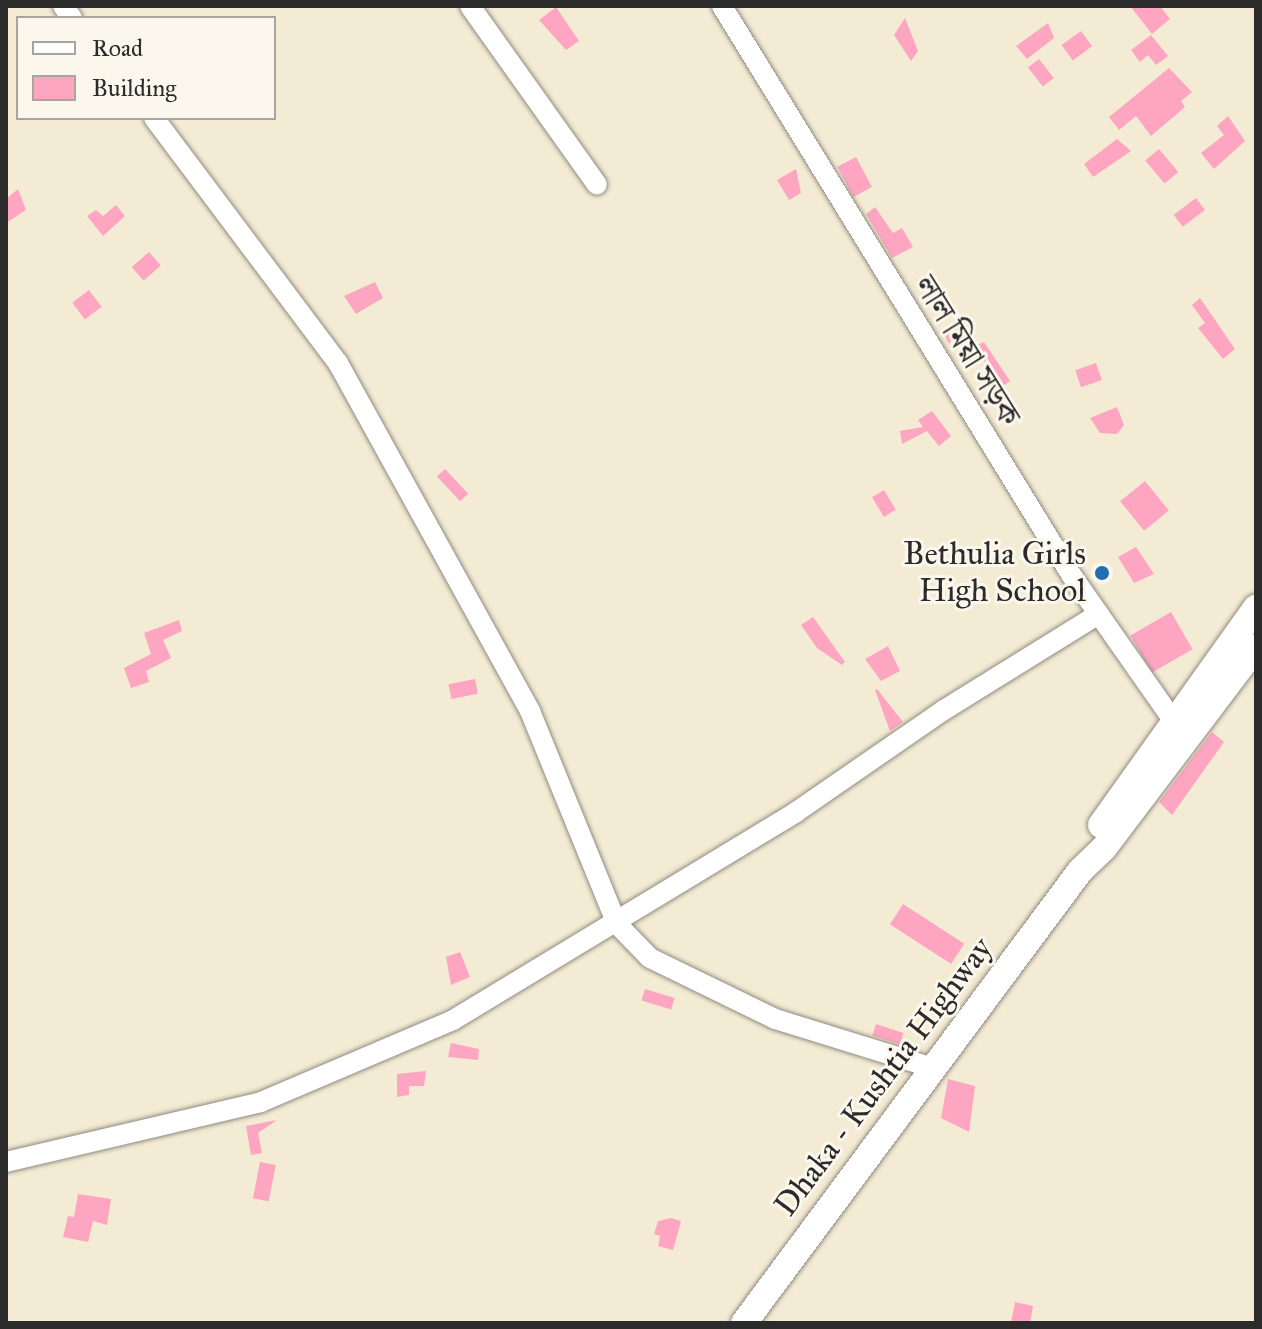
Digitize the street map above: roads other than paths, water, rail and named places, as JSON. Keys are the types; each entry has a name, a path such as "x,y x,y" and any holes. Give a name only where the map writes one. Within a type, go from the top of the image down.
{"main road":[{"name":"Dhaka - Kushtia Highway","path":"1080,871 1095,834 1173,720 1256,608"},
{"name":"Dhaka - Kushtia Highway","path":"744,1323 1080,871 1104,848 1256,647"}],"street":[{"path":"470,6 597,185"},
{"name":"লাল মিয়া সড়ক","path":"725,7 932,354 1099,614 1173,720"},
{"path":"156,120 338,363 530,711 617,924 650,958 775,1019 933,1068"},
{"path":"6,1162 261,1102 453,1020 617,924 1099,614"}],"place":[{"name":"Bethulia Girls High School","path":"1102,573"}]}
